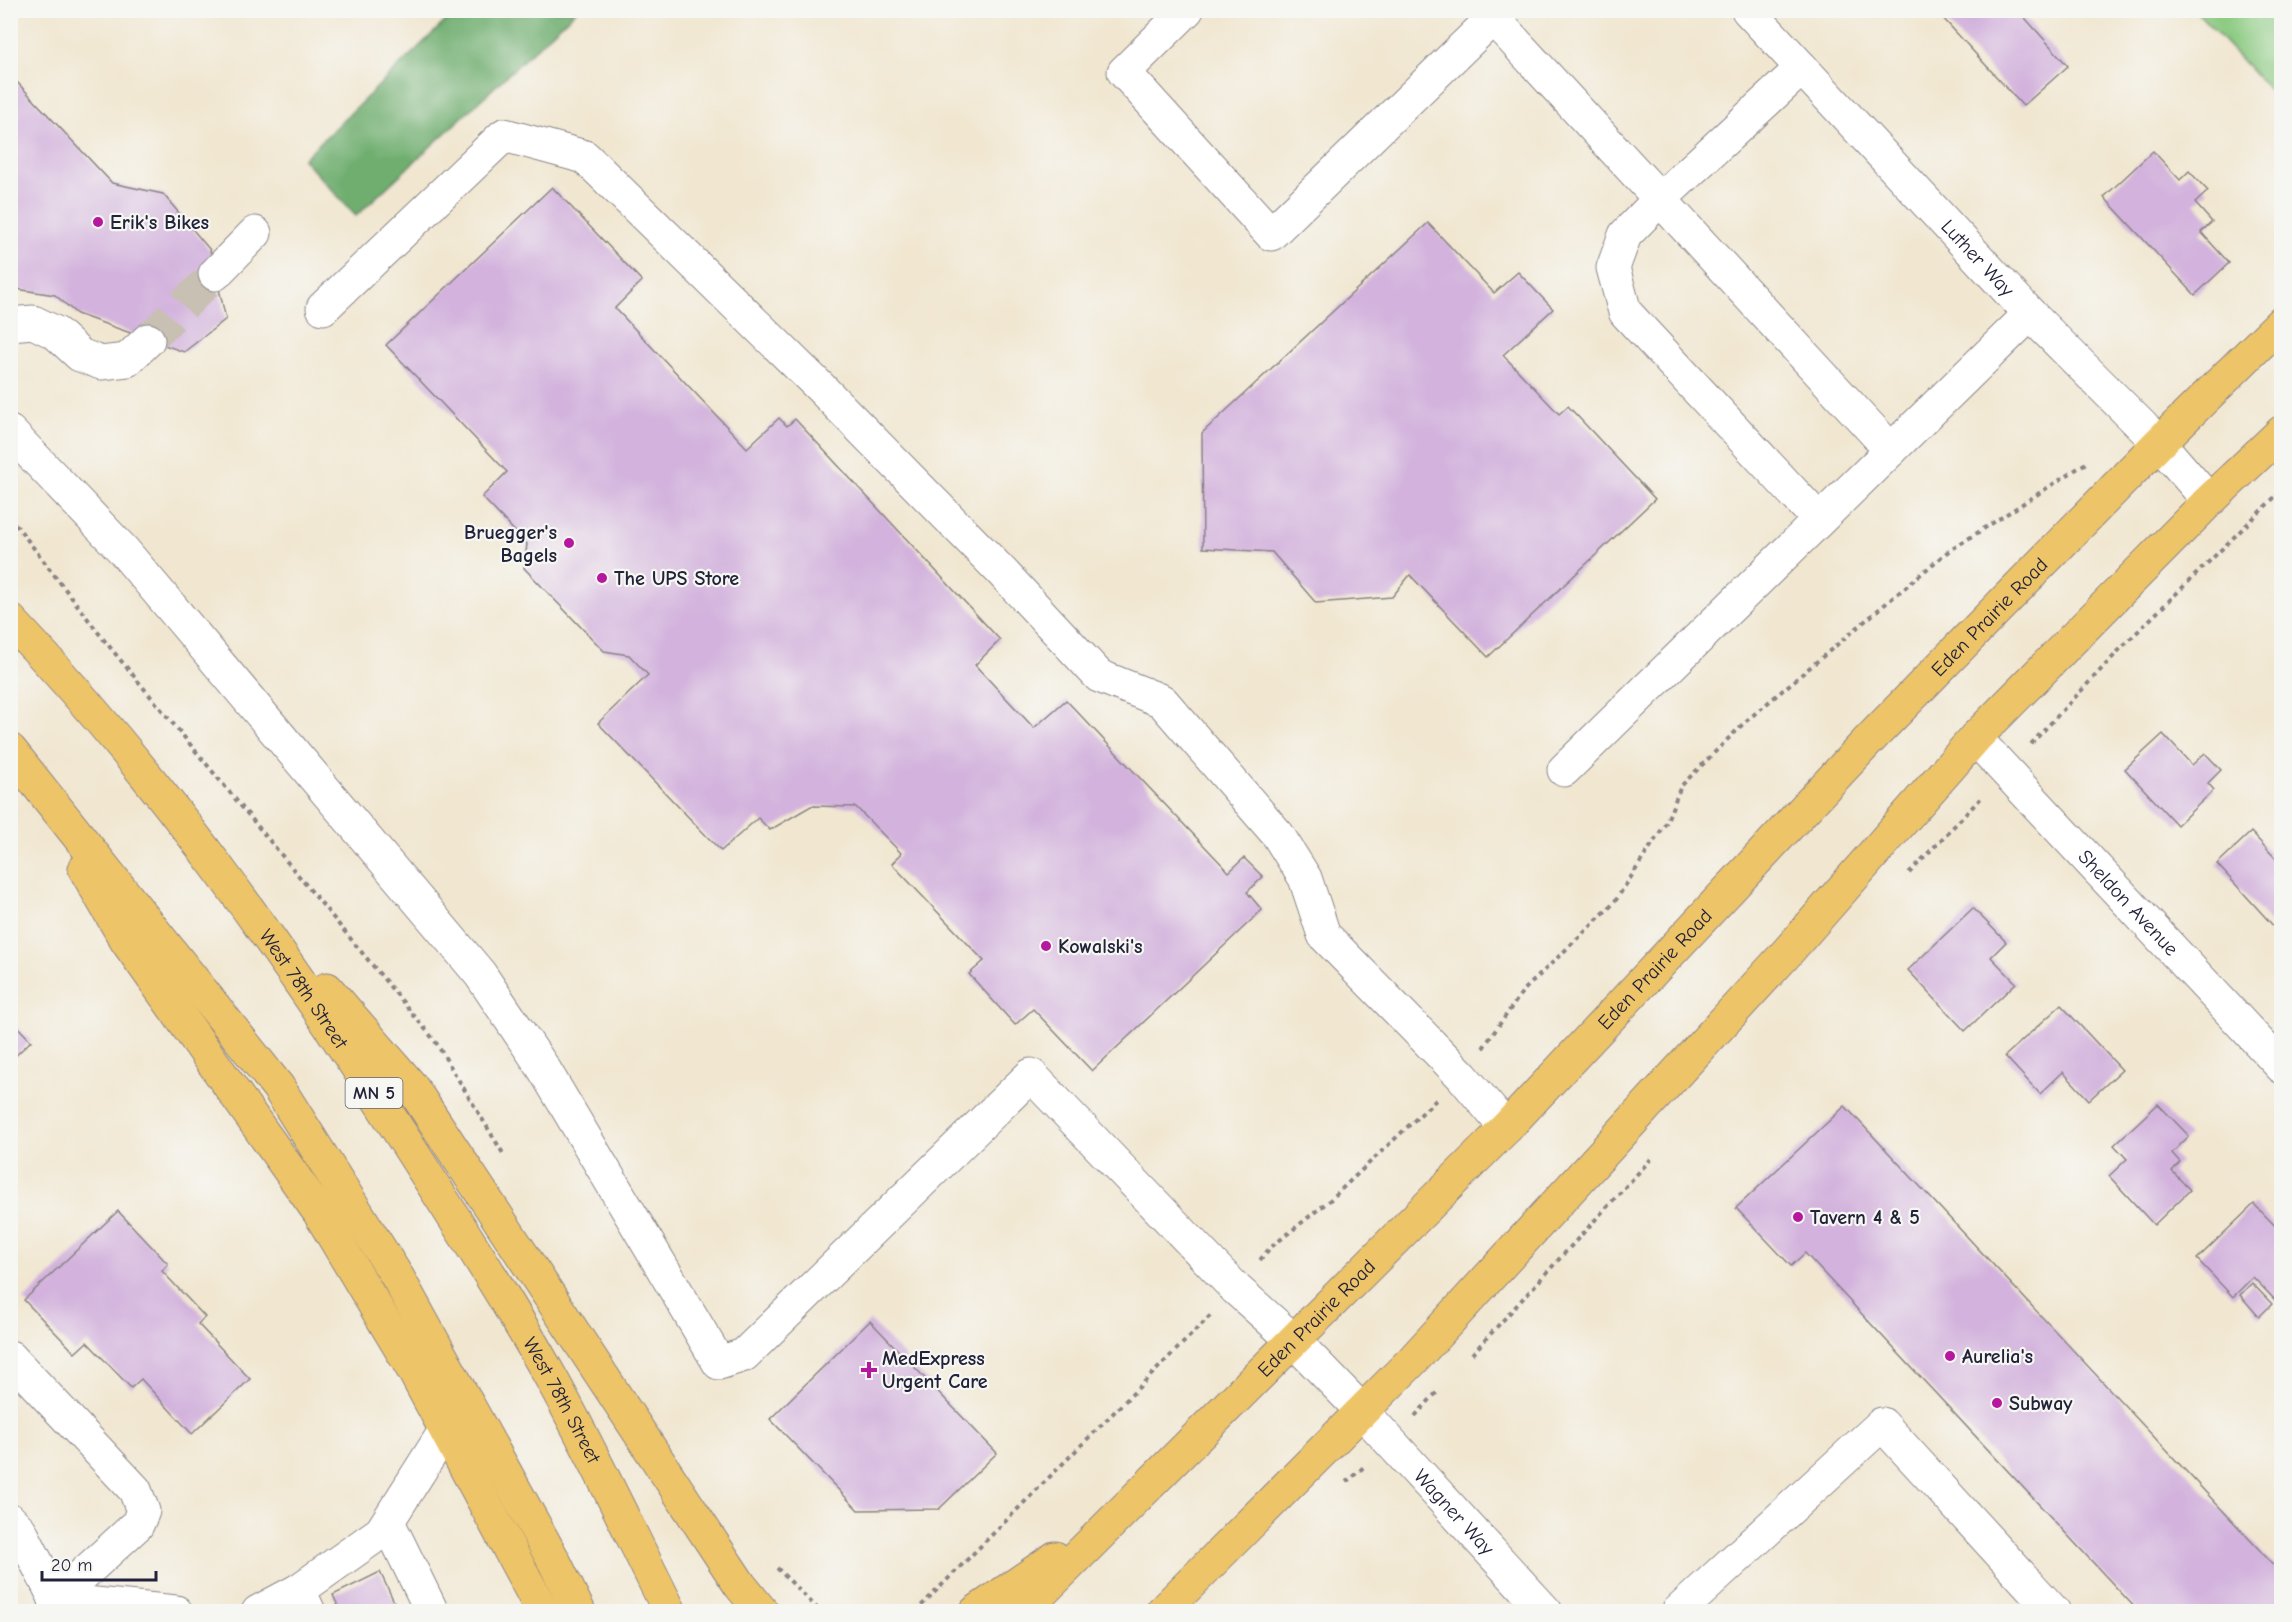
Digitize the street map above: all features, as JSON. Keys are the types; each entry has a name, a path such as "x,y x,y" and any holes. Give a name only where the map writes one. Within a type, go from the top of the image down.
{"main road":[{"name":"Eden Prairie Road","path":"1022,1611 1506,1128 1868,741 2158,443 2282,322"},
{"path":"1162,1611 1413,1360 1783,957 1975,738 2209,501 2282,432"},
{"name":"West 78th Street","path":"10,620 53,664 191,833 324,1015 447,1206 550,1377 670,1611"},
{"path":"17,757 278,1087 398,1278 579,1611"},
{"path":"17,757 126,940 319,1212 414,1371 543,1611"},
{"path":"191,833 411,1086 740,1585 762,1611"},
{"path":"976,1611 1121,1513"}],"street":[{"path":"1187,10 1124,72 1271,234 1489,14 1891,450"},
{"name":"Luther Way","path":"1748,10 2030,314 2158,443 2209,501"},
{"path":"1802,68 1659,200 1625,235 1613,268 1626,312 1819,520"},
{"path":"323,308 504,135 585,157 821,388 993,562 1099,676 1162,700 1278,835 1305,878 1324,935 1462,1076 1506,1128"},
{"path":"216,274 255,233"},
{"path":"1564,770 2030,314"},
{"path":"10,324 33,322 56,333 80,355 101,363 127,360 148,340"},
{"name":"Wagner Way","path":"10,432 93,518 343,808 480,974 544,1069 719,1364 744,1355 1031,1075 1236,1289 1293,1340 1362,1411 1546,1611"},
{"name":"Sheldon Avenue","path":"1975,738 2282,1067"},
{"path":"10,1357 135,1490 143,1511 137,1526 56,1608"},
{"path":"258,1611 304,1601 381,1532 446,1431 472,1412"},
{"path":"1678,1611 1882,1424 2054,1611"},
{"path":"10,1520 20,1530 56,1608"},
{"path":"388,1522 432,1611"},
{"path":"56,1608 176,1611"}],"path":[{"path":"915,1611 1236,1289 1270,1248 1330,1200 1462,1076 1523,991 1614,903 1666,823 1681,786 1745,722 1946,553 2093,459"}],"green space":[{"path":"456,11 576,11 356,216 303,159"},
{"path":"2196,11 2281,11 2281,102"}],"building":[{"path":"1949,10 2018,10 2068,66 2023,106 1942,17"},
{"name":"Erik's Bikes","path":"15,80 112,183 163,194 210,250 226,319 184,352 77,314 55,295 10,288 10,84"},
{"path":"2153,151 2180,180 2189,171 2208,191 2195,203 2212,222 2201,232 2229,263 2195,295 2104,197"},
{"path":"552,187 642,281 615,308 747,448 779,418 787,426 795,419 1000,640 975,665 1034,728 1066,700 1229,872 1244,858 1263,877 1247,892 1262,910 1092,1071 1033,1009 1015,1025 969,974 984,961 892,864 901,853 856,807 811,806 770,830 758,818 721,851 598,723 648,675 629,655 604,651 524,568 527,544 482,497 507,472 386,345"},
{"path":"1428,223 1494,293 1518,272 1553,309 1503,355 1559,414 1568,406 1655,499 1488,657 1410,575 1392,597 1316,603 1272,552 1203,548 1202,433"},
{"path":"2163,734 2192,765 2205,753 2221,770 2208,783 2214,790 2177,825 2125,769"},
{"path":"2251,832 2279,862 2282,860 2282,926 2277,930 2217,864"},
{"path":"1973,908 2006,942 1991,957 2016,983 1965,1031 1908,970"},
{"path":"2061,1005 2122,1070 2089,1100 2063,1072 2040,1094 2005,1056"},
{"path":"10,1019 31,1041 10,1061"},
{"path":"2158,1104 2189,1136 2172,1153 2180,1162 2172,1171 2190,1190 2154,1225 2109,1176 2127,1159 2114,1145"},
{"path":"1845,1106 2282,1574 2282,1612 2139,1612 1805,1253 1791,1266 1736,1208"},
{"path":"2254,1204 2282,1233 2282,1298 2277,1302 2253,1277 2233,1297 2197,1259"},
{"path":"118,1211 168,1264 162,1271 205,1317 198,1324 250,1379 192,1434 141,1379 131,1388 87,1342 75,1353 24,1300"},
{"path":"2252,1283 2272,1304 2259,1317 2240,1295"},
{"name":"MedExpress Urgent Care","path":"870,1321 997,1453 939,1509 858,1510 770,1419"},
{"path":"380,1572 399,1612 341,1612 333,1595"}],"tunnel":[{"path":"148,340 215,274"}],"place":[{"name":"Erik's Bikes","path":"98,222"},
{"name":"Bruegger's Bagels","path":"569,543"},
{"name":"The UPS Store","path":"602,578"},
{"name":"Kowalski's","path":"1046,946"},
{"name":"Tavern 4 & 5","path":"1798,1217"},
{"name":"Aurelia's","path":"1950,1356"},
{"name":"MedExpress Urgent Care","path":"869,1370"},
{"name":"Subway","path":"1997,1403"}]}
